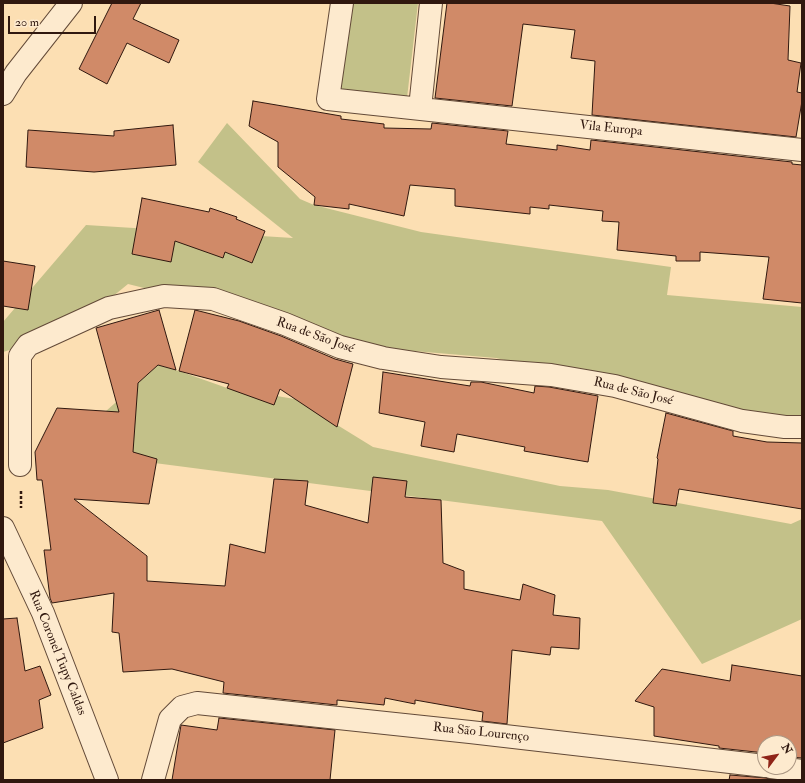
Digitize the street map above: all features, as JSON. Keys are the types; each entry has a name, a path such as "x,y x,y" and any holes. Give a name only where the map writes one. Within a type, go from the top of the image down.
{"street":[{"path":"3,94 10,70 71,3"},
{"name":"Vila Europa","path":"342,3 328,99 802,150"},
{"path":"420,108 431,3"},
{"name":"Rua de São José","path":"20,465 20,356 28,345 109,308 164,296 213,299 285,324 340,347 383,358 441,366 551,375 615,386 742,421 785,427 802,427"},
{"name":"Rua Coronel Tupy Caldas","path":"3,528 42,613 107,780"},
{"name":"Rua São Lourenço","path":"153,780 170,719 182,707 197,703 462,731 757,765"}],"shaded area":[{"path":"350,3 418,3 407,98 339,89"},
{"path":"227,123 300,199 314,205 421,232 671,267 667,295 802,307 802,420 739,416 496,358 390,349 128,284 69,332 3,352 3,322 86,225 293,238 198,162"},
{"path":"158,365 227,388 295,399 373,447 560,486 608,490 791,524 802,519 802,619 702,664 602,521 139,461 97,419"}],"building":[{"path":"112,3 141,3 133,19 179,40 169,63 127,43 107,84 79,69"},
{"path":"447,3 770,3 790,6 788,60 801,63 797,92 802,93 802,101 796,137 592,115 595,61 571,58 575,30 523,24 512,106 435,98"},
{"path":"253,101 341,116 341,119 384,124 384,128 431,129 432,123 508,131 506,144 557,150 557,145 590,150 591,140 792,162 792,164 802,165 802,303 763,299 769,257 700,252 700,261 676,261 676,256 617,250 619,222 602,221 603,211 549,205 549,209 530,207 530,214 455,206 455,189 410,185 404,216 349,204 349,209 314,205 315,197 278,167 278,142 249,126"},
{"path":"173,125 176,165 94,172 26,167 28,130 114,136 114,131"},
{"path":"142,198 209,212 210,208 237,217 236,219 265,231 252,263 225,252 223,258 175,241 171,262 132,254"},
{"path":"3,261 35,266 28,310 3,306"},
{"path":"159,310 176,370 158,365 138,383 133,452 157,459 149,504 74,499 147,556 147,581 225,586 230,544 265,553 274,479 308,481 305,505 368,523 373,477 407,481 405,497 441,500 443,563 464,571 464,589 520,600 523,584 555,595 553,615 580,618 579,649 551,647 550,655 512,650 507,724 482,721 483,712 415,700 415,704 385,698 384,705 337,700 337,705 223,693 224,682 172,669 123,672 119,633 112,632 114,593 52,603 50,598 44,550 51,550 42,480 37,480 35,452 57,408 119,412 96,328"},
{"path":"195,310 239,321 281,336 335,359 353,364 337,427 280,389 274,405 227,388 229,384 179,371"},
{"path":"383,372 470,386 471,382 481,382 534,393 535,386 549,387 598,396 588,462 524,451 525,447 457,434 454,452 421,446 425,422 379,413"},
{"path":"666,413 733,431 733,436 767,442 802,443 802,509 679,489 676,506 653,503 657,458"},
{"path":"17,618 25,671 40,666 51,695 39,700 43,728 3,743 3,619"},
{"path":"732,665 802,676 802,758 797,758 797,735 757,735 757,752 719,748 719,746 654,736 654,707 635,701 662,669 730,681"},
{"path":"219,718 335,730 330,780 172,780 181,725 217,730"},
{"path":"730,775 766,778 774,780 729,780"}]}
